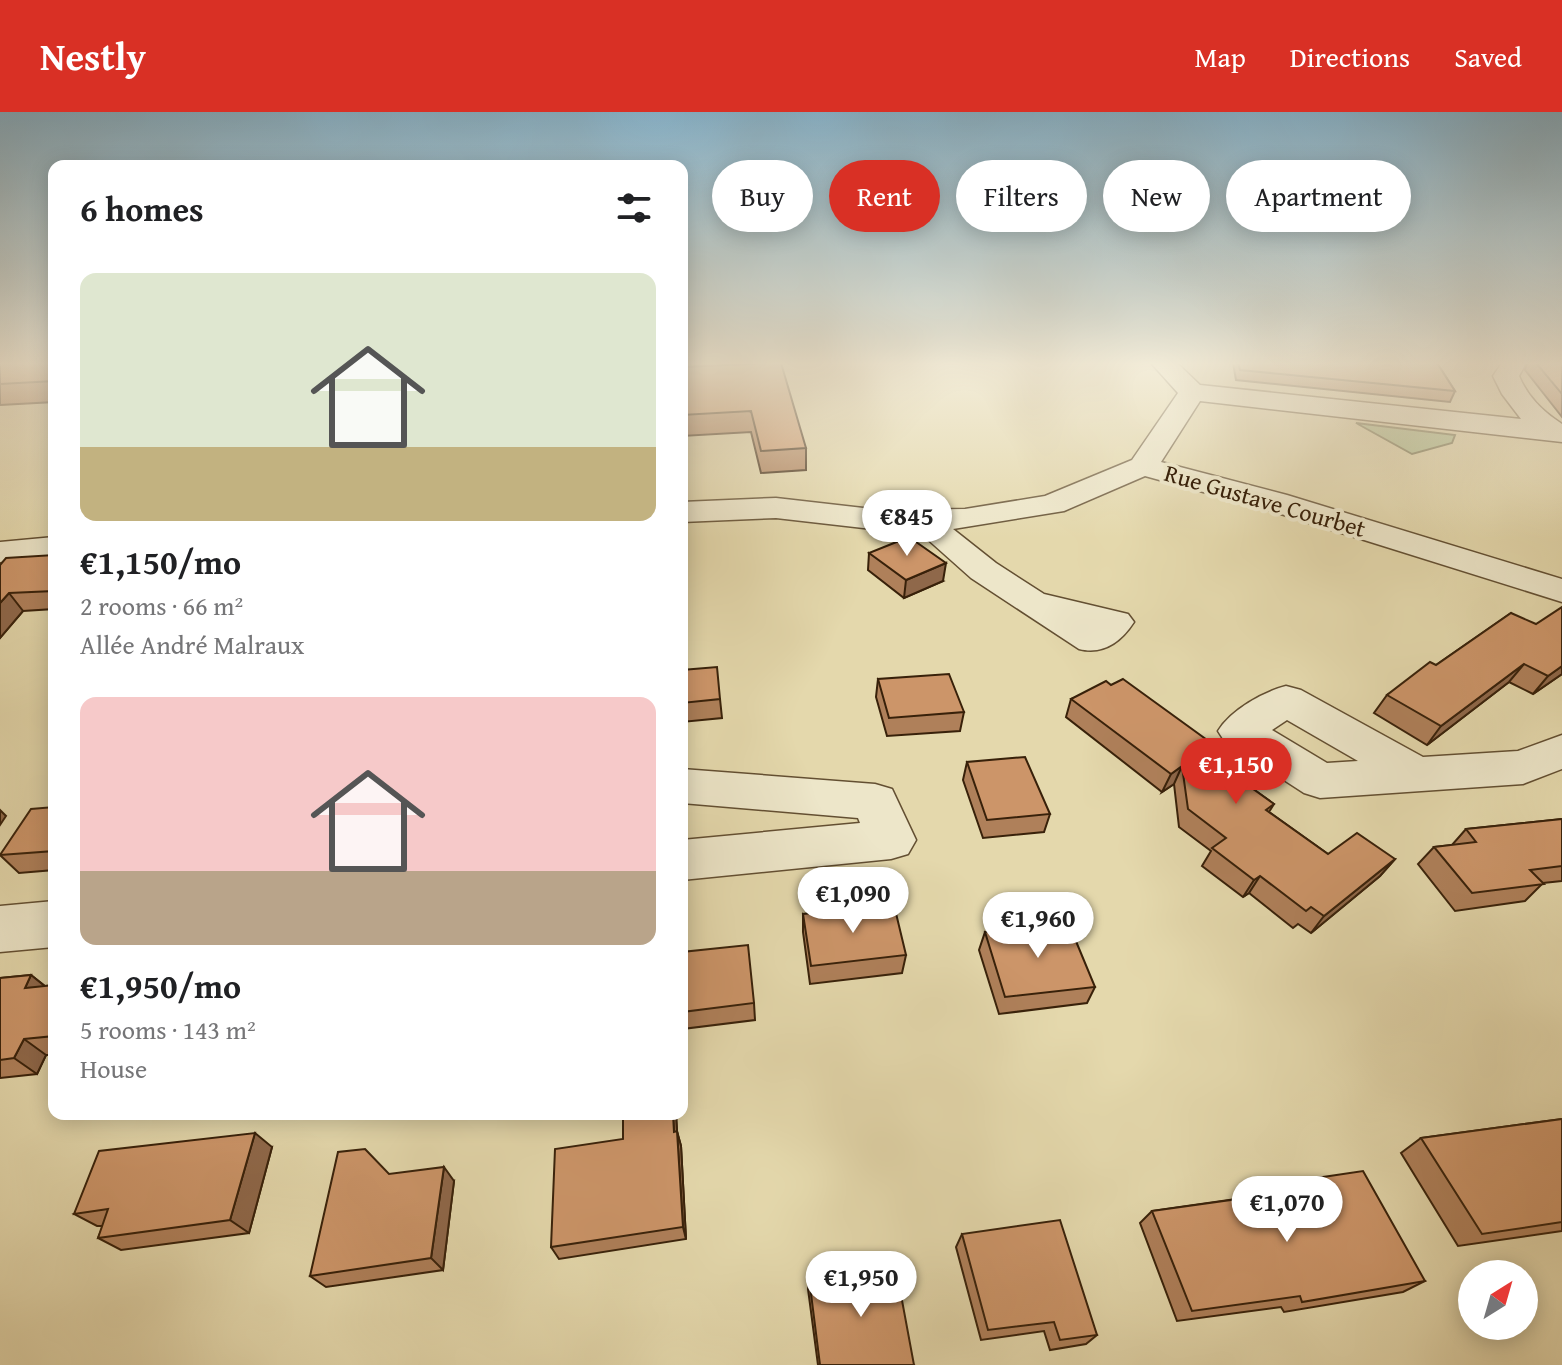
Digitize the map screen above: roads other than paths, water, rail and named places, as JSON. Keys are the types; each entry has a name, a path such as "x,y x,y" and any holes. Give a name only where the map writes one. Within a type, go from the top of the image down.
{"street":[{"path":"1143,466 1175,421"},
{"path":"1455,421 1558,433"},
{"path":"1540,421 1558,433"},
{"name":"Rue Gustave Courbet","path":"688,512 776,508 881,520 981,517 1053,504 1143,466 1304,511 1562,591"},
{"path":"925,520 947,544 1037,603"},
{"path":"0,552 48,548"},
{"path":"1419,776 1523,767 1562,751"},
{"path":"688,786 875,802 891,840 688,859"},
{"path":"0,929 48,925"}]}
